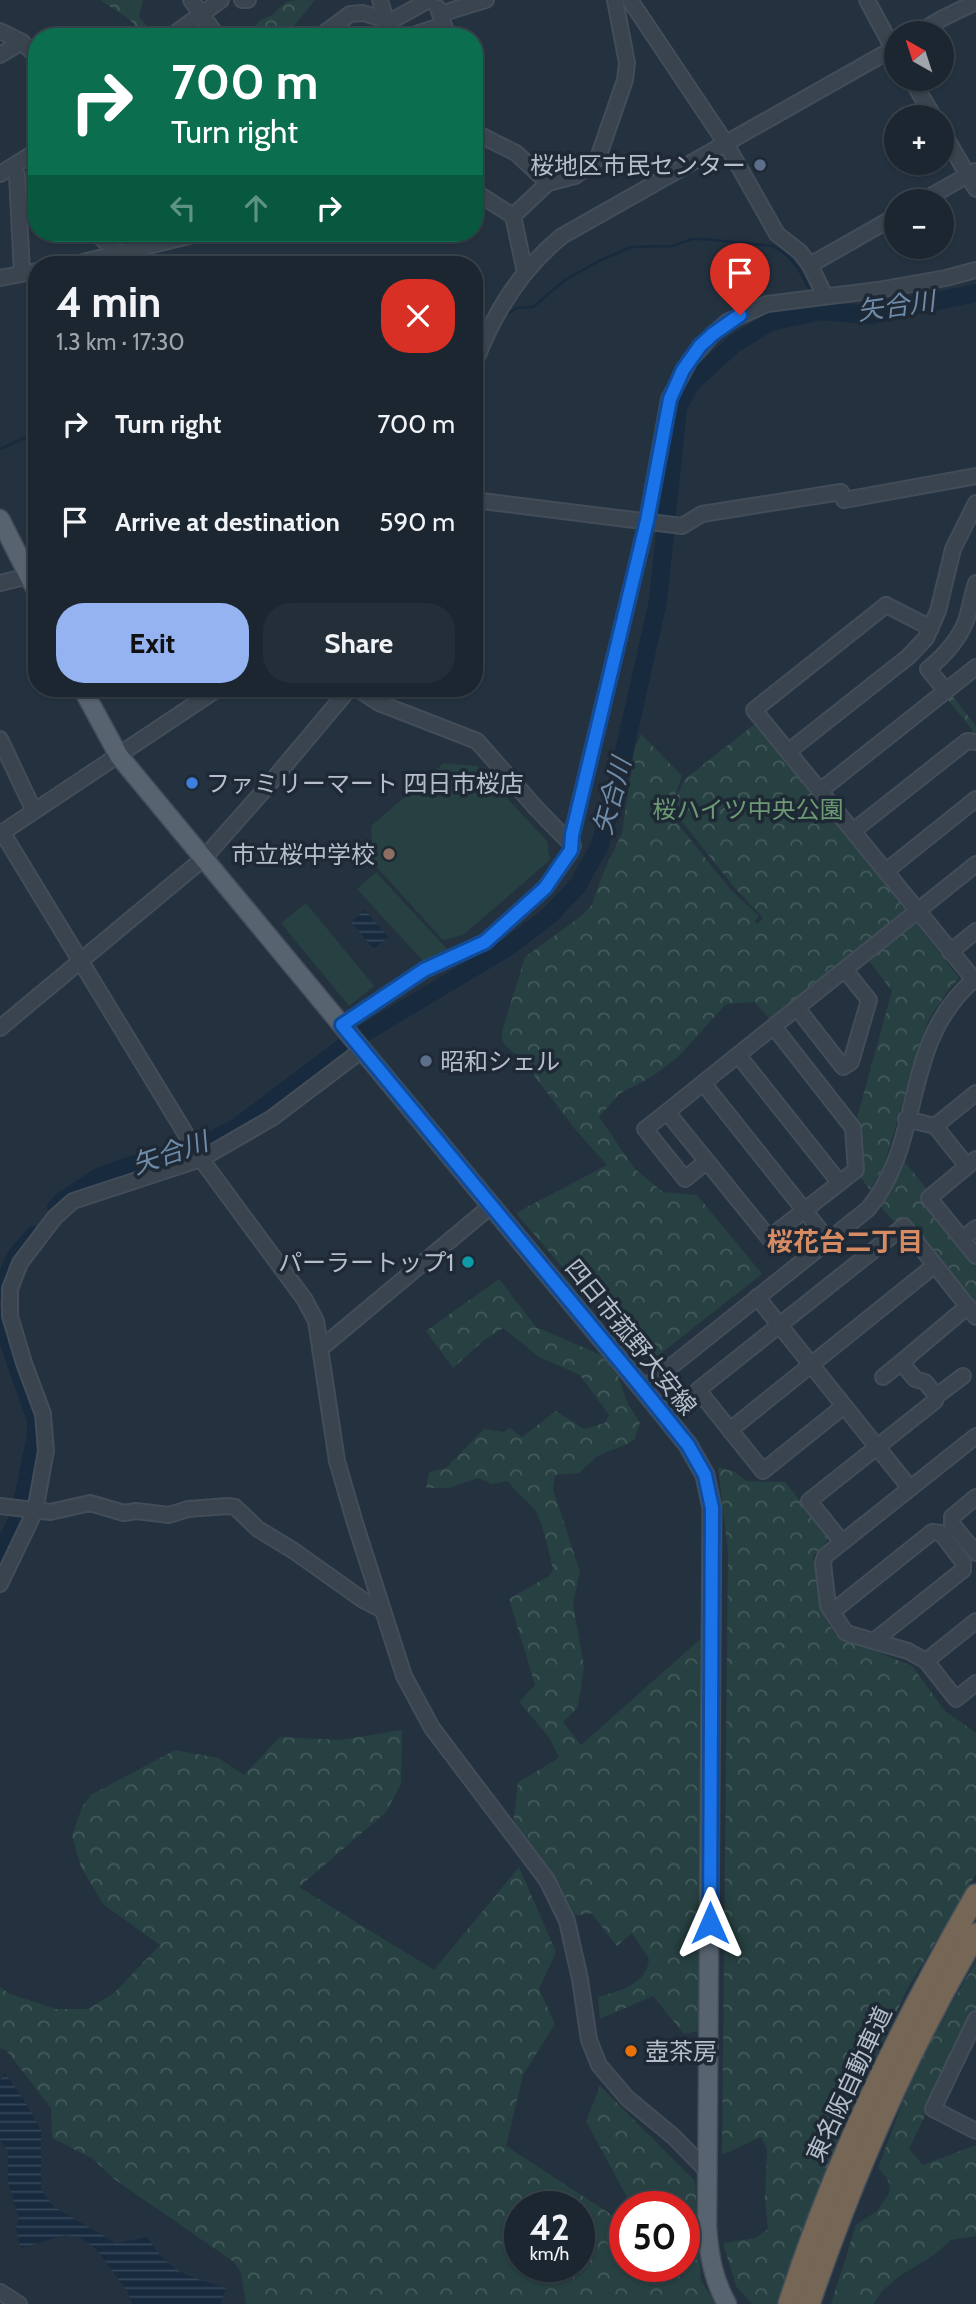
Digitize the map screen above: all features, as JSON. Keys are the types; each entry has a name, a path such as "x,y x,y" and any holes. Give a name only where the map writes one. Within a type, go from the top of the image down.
{"highway":[{"name":"東名阪自動車道","path":"789,2304 827,2198 878,2079 976,1895"},
{"name":"東名阪自動車道","path":"809,2304 839,2218 895,2087 976,1934"}],"main road":[{"path":"0,519 28,574"},
{"name":"四日市菰野大安線","path":"87,697 119,756 643,1389 688,1445 705,1475 712,1508 707,2227 709,2260 727,2304"},
{"name":"四日市菰野大安線","path":"709,2173 716,2249 730,2295 738,2304"}],"street":[{"path":"191,0 211,28"},
{"path":"182,28 221,0"},
{"path":"242,0 247,0"},
{"path":"380,0 386,20"},
{"path":"331,28 350,14 363,13 386,20 398,18 429,0"},
{"path":"424,28 486,0"},
{"path":"513,216 548,183 575,176 599,155 625,80 626,64 615,0"},
{"path":"630,0 725,142 777,234 800,252 810,265 818,297"},
{"path":"867,0 884,30"},
{"path":"938,21 976,2"},
{"path":"0,32 22,42 28,48"},
{"path":"0,55 22,42"},
{"path":"483,342 490,324 525,272 562,236 725,142 884,56"},
{"path":"483,136 516,153 548,183"},
{"path":"954,148 972,173 976,189"},
{"path":"7,171 28,157"},
{"path":"7,171 17,175 20,263 28,271"},
{"path":"943,189 972,173"},
{"path":"483,197 513,216 525,272"},
{"path":"810,265 884,223"},
{"path":"106,242 113,249 114,255"},
{"path":"132,242 134,250"},
{"path":"110,256 166,242"},
{"path":"343,1027 424,970 485,942 545,888 573,846 572,835 650,521 670,399 690,360 713,334 740,315 767,304 905,285 976,270"},
{"path":"0,278 28,272"},
{"path":"483,501 682,526 702,514 841,492 844,499 976,476"},
{"path":"789,751 914,652 939,611 953,549 976,503"},
{"path":"0,583 28,584"},
{"path":"946,691 924,664 942,658 957,638 965,623 976,583"},
{"path":"643,1389 868,1209 893,1167 925,1054 938,1022 955,997 975,980 754,709 886,604 931,628"},
{"path":"821,790 976,667"},
{"path":"206,697 1,833 201,1158 305,1300 316,1321 337,1461 404,1676 432,1728 547,1880 567,1922 580,1979 589,2040 600,2065 626,2098 674,2137 709,2173"},
{"path":"0,1028 203,859 342,697"},
{"path":"370,697 477,741 573,846"},
{"path":"0,739 34,811"},
{"path":"853,831 967,741 976,742"},
{"path":"886,871 976,799"},
{"path":"707,1161 685,1179 646,1129 976,864"},
{"path":"950,951 976,931"},
{"path":"797,1008 843,1067 851,1062 869,1000 845,970"},
{"path":"667,1112 769,1238 856,1170 853,1128 774,1027"},
{"path":"0,1584 33,1511 46,1451 43,1414 10,1316 10,1289 20,1264 55,1217 73,1201 201,1158 272,1118 362,1050"},
{"path":"738,1055 839,1182"},
{"path":"703,1083 828,1240"},
{"path":"935,1126 976,1093"},
{"path":"906,1119 935,1126 972,1163 929,1198 976,1256"},
{"path":"320,1349 491,1206"},
{"path":"844,1406 763,1471 698,1390 904,1226 972,1311 883,1377"},
{"path":"962,1239 976,1228"},
{"path":"730,1430 935,1265"},
{"path":"757,1297 910,1488"},
{"path":"904,1360 905,1367 915,1379 925,1382 936,1397"},
{"path":"842,1542 809,1501 963,1376"},
{"path":"976,1436 825,1556 823,1563 828,1606 846,1633 908,1651 926,1661 956,1699 976,1683"},
{"path":"946,1529 952,1517 976,1497"},
{"path":"0,1506 50,1512 90,1503 124,1513 136,1511 169,1515 187,1508 235,1507 258,1529 363,1600 383,1610"},
{"path":"832,1612 932,1532 946,1529"},
{"path":"874,1640 963,1570 971,1556 946,1529"},
{"path":"926,1661 976,1621"},
{"path":"976,2019 933,2109 976,2131"},
{"path":"0,2292 19,2304"}],"green space":[{"path":"100,0 143,0 139,17 149,28 137,28 129,19"},
{"path":"315,0 292,28 254,28 259,21 272,15 286,2"},
{"path":"950,693 976,726 976,737 968,735 973,731 945,696"},
{"name":"桜ハイツ中央公園","path":"756,723 905,909 772,1022 755,1002 726,1004 678,1057 653,1076 619,1094 599,1117 635,1169 663,1192 697,1195 762,1274 655,1358 648,1350 639,1357 516,1213 607,1165 575,1129 523,1061 506,1046 502,1040 502,1031 525,957 580,917 592,905 622,833 635,747 641,734 682,776 673,801 666,809 730,889 759,916 755,921 757,925 763,918 734,887 671,808 685,779"},
{"path":"444,763 477,766 547,841 550,860 463,935 443,940 373,863 371,826"},
{"path":"376,872 448,950 423,961 357,889"},
{"path":"306,903 374,986 349,1006 281,923"},
{"path":"909,923 917,924 959,978 929,1019 884,1166 870,1190 857,1173 855,1125 892,991 867,958"},
{"path":"904,1161 929,1192 923,1197 976,1264 976,1310 880,1206 897,1179"},
{"path":"499,1279 536,1327 601,1355 618,1376 628,1404 640,1423 634,1440 597,1456 579,1473 555,1475 553,1489 580,1572 573,1603 584,1667 578,1707 563,1722 581,1745 706,1634 703,2030 684,2034 653,1996 600,2019 598,1997 623,1989 638,1980 647,1968 649,1959 632,1933 617,1946 591,1913 573,1916 513,1824 518,1782 559,1758 549,1737 519,1702 535,1685 509,1599 549,1576 553,1570 550,1556 538,1515 508,1481 492,1484 478,1478 449,1488 426,1488 429,1472 446,1468 484,1429 504,1432 510,1428 522,1437 556,1411 584,1429 605,1423 609,1415 580,1375 539,1357 503,1328 483,1341 453,1368 426,1331"},
{"path":"718,1467 735,1472 746,1481 785,1482 830,1538 813,1556 824,1617 836,1635 912,1666 945,1711 976,1733 976,1874 908,1988 847,2116 777,2304 752,2304 736,2286 723,2243 755,2238 768,2229 765,2199 767,2149 761,2137 722,2155 728,1552"},
{"path":"402,1730 401,1784 386,1812 299,1887 434,1970 519,1867 556,1952 539,1989 555,2024 523,2075 506,2146 575,2191 504,2191 504,2282 595,2282 595,2204 609,2213 609,2282 700,2282 700,2264 701,2281 716,2304 246,2304 241,2273 234,2262 114,2179 93,2159 52,2138 51,2108 6,2050 0,2048 0,1987 10,1994 56,2009 88,2009 114,1993 160,1945 103,1904 81,1867 72,1836 82,1807 91,1795 175,1750 218,1758 244,1775 280,1737 340,1740"},
{"path":"976,1961 976,2009 909,2149 923,2165 976,2145 976,2236 951,2240 934,2255 901,2275 881,2292 874,2304 831,2304 856,2225 877,2211 888,2195 890,2186 878,2168 917,2064"},
{"path":"600,2086 695,2181 696,2191 624,2191 586,2121"}],"water":[{"path":"365,910 388,937 374,949 351,922"},
{"path":"5,2074 41,2130 41,2190 54,2207 116,2243 147,2237 172,2266 200,2280 226,2288 221,2304 132,2304 128,2292 95,2248 80,2238 66,2235 21,2248 16,2229 19,2218 8,2182 8,2151 0,2140 0,2080"}],"waterway":[{"path":"505,315 517,308 533,307 565,280 631,247 672,246 692,239 773,246 792,261 812,294"},
{"name":"矢合川","path":"56,1208 62,1201 100,1176 193,1149 236,1128 354,1039 508,947 550,915 578,885 600,845 617,783 658,601 678,407 691,383 734,344 770,322 821,311 870,315 976,293"},
{"path":"817,303 821,311"},
{"path":"0,449 28,436"},
{"name":"矢合川","path":"0,1290 16,1256 34,1235"},
{"name":"矢合川","path":"0,1318 36,1420 36,1435 20,1514 0,1555"}],"place":[{"name":"桜地区市民センター","path":"760,165"},
{"name":"ファミリーマート 四日市桜店","path":"192,783"},
{"name":"市立桜中学校","path":"389,854"},
{"name":"昭和シェル","path":"426,1061"},
{"name":"パーラートップ1","path":"468,1262"},
{"name":"壺茶房","path":"631,2051"}],"district":[{"name":"桜花台二丁目","path":"845,1242"}],"route":[{"path":"710,1923 712,1508 705,1475 688,1445 643,1389 342,1025 424,970 485,942 545,888 571,850 572,835 592,757 601,708 647,521 670,399 683,370 700,346 740,315"}]}
